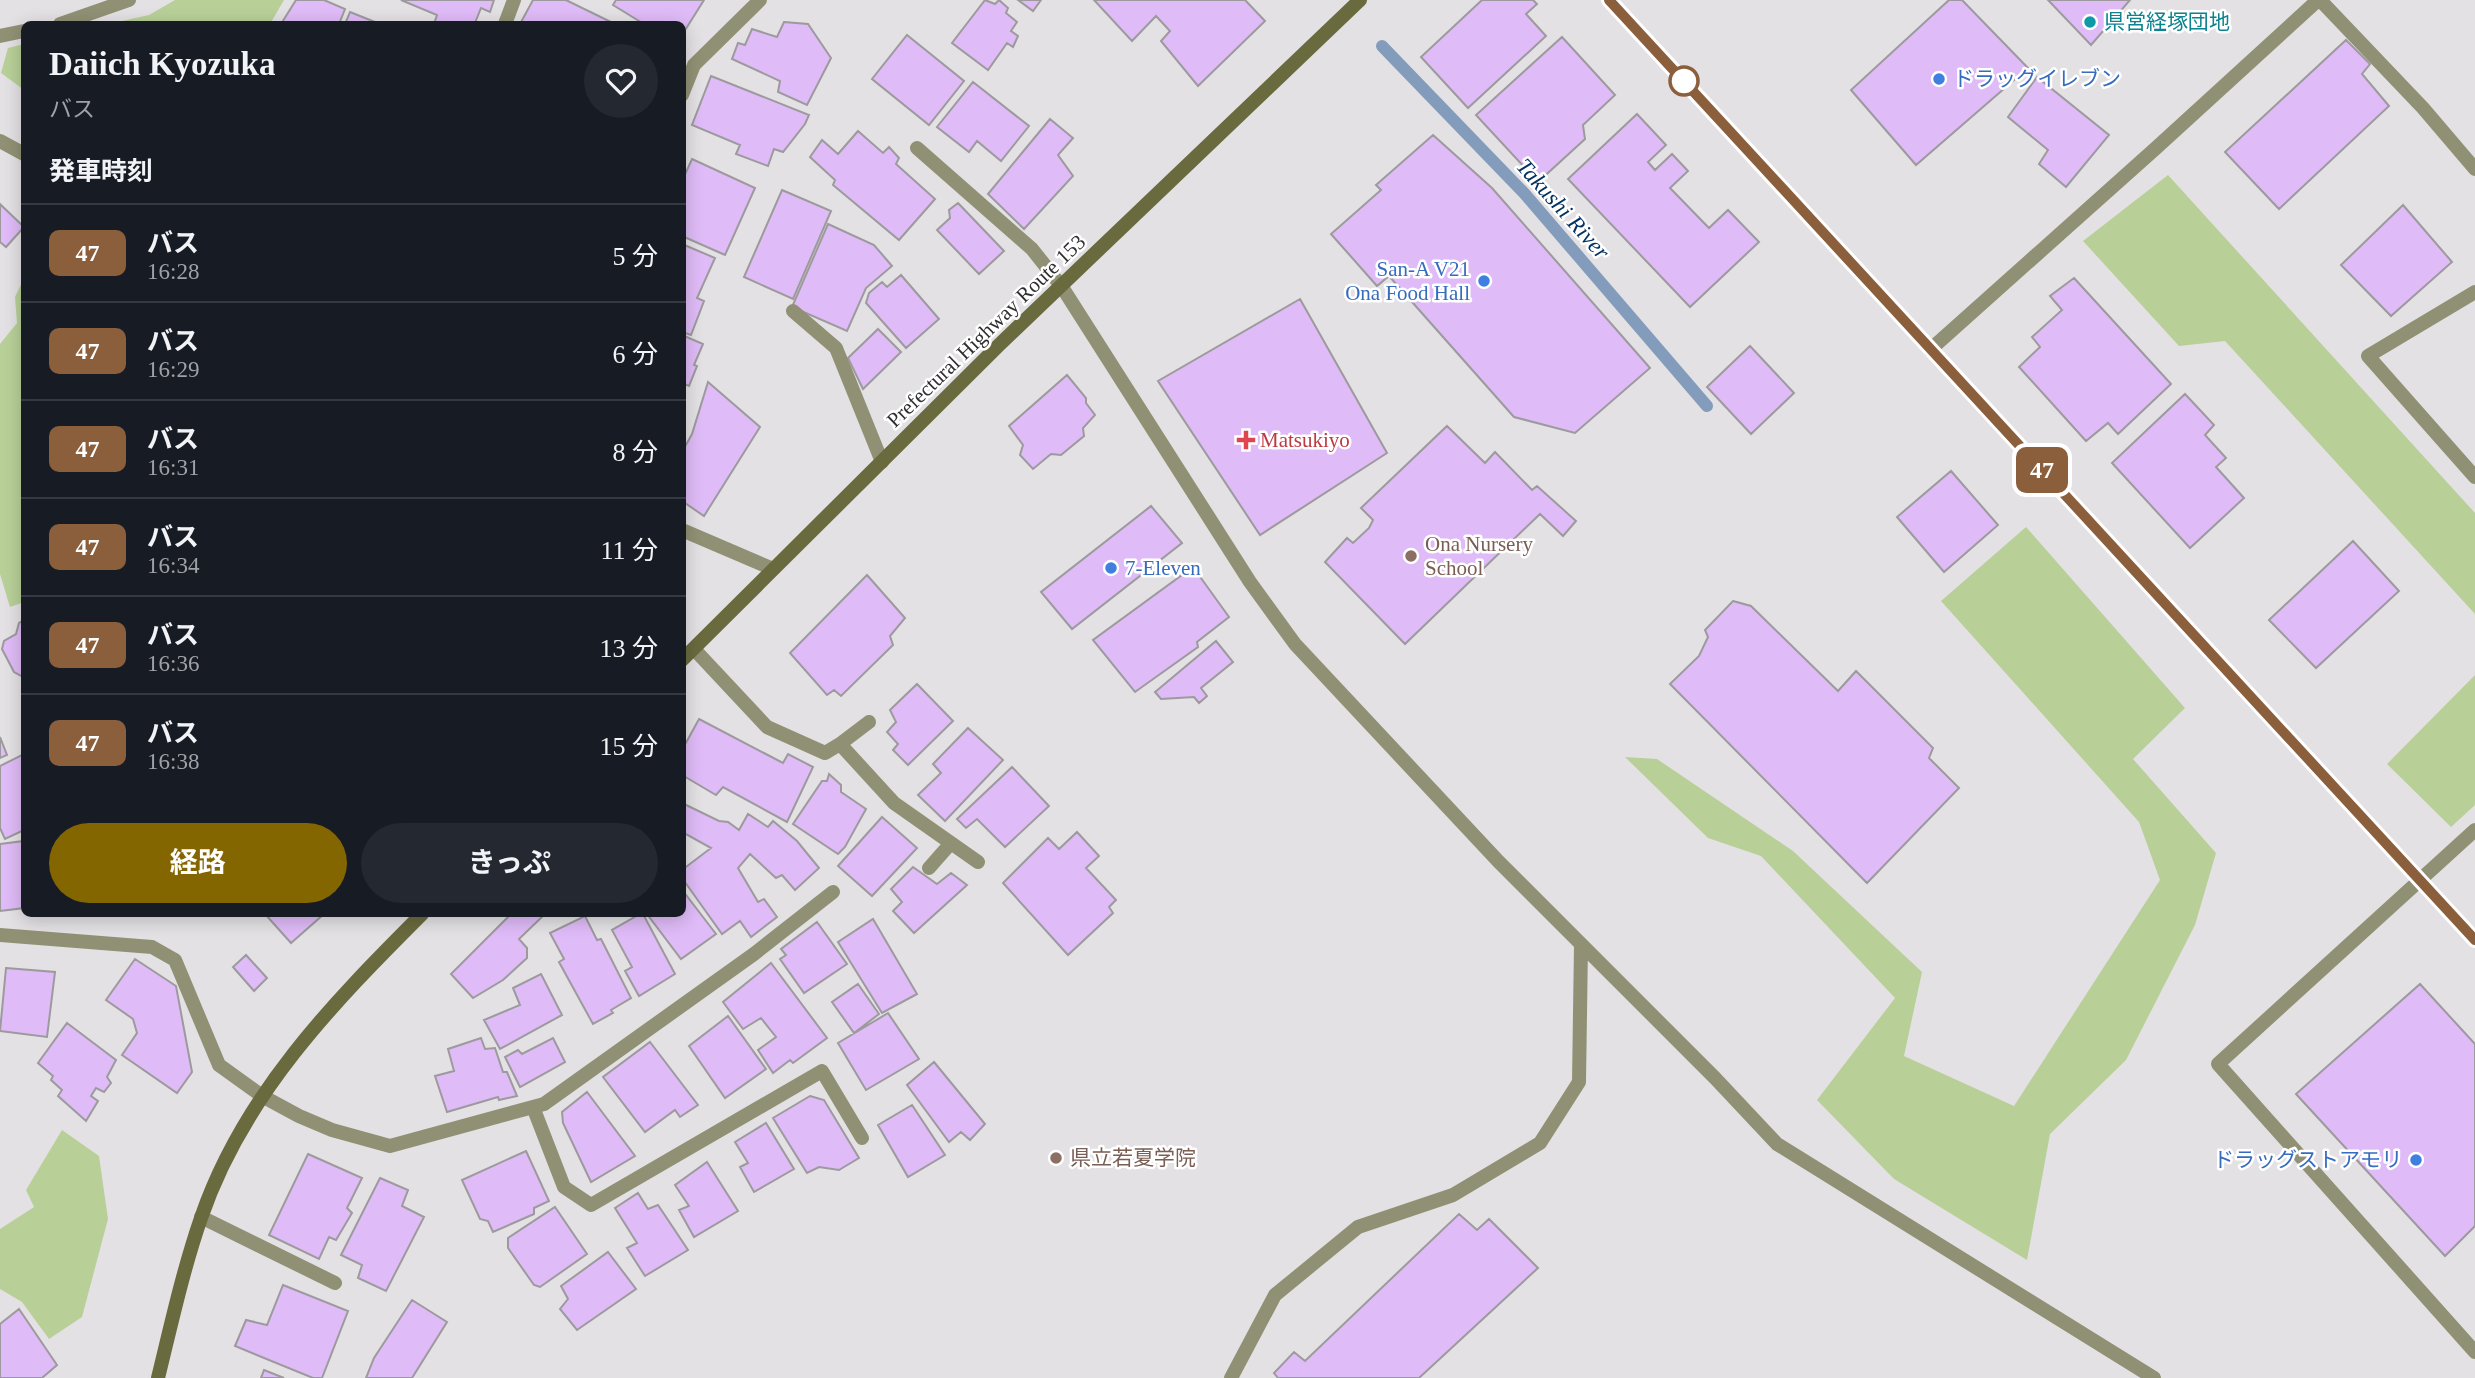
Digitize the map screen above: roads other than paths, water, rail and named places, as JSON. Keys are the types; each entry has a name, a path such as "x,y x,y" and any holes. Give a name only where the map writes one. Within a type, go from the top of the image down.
{"main road":[{"name":"Prefectural Highway Route 153","path":"686,656 1000,344 1360,0"},
{"path":"1609,0 2475,940"},
{"path":"158,1378 201,1217 237,1138 262,1096 312,1029 419,917"}],"street":[{"path":"69,21 130,0"},
{"path":"506,21 514,0"},
{"path":"686,85 694,65 760,0"},
{"path":"1931,349 2319,0 2423,108 2475,169"},
{"path":"0,36 21,32"},
{"path":"0,141 21,152"},
{"path":"917,148 1032,248 1062,286 1250,583 1295,644 1498,861 1777,1144 2154,1378"},
{"path":"2475,292 2368,356 2475,477"},
{"path":"793,312 836,348 882,462"},
{"path":"686,532 773,569"},
{"path":"694,649 767,727 825,754 869,722"},
{"path":"840,744 894,803 978,862"},
{"path":"2475,830 2218,1064 2475,1352"},
{"path":"929,868 951,843"},
{"path":"0,935 152,947 175,960 219,1065 262,1096 332,1130 390,1146 544,1104 699,994 833,892"},
{"path":"1231,1378 1275,1295 1358,1227 1452,1195 1540,1143 1578,1082 1581,945"},
{"path":"533,1107 564,1187 591,1205 822,1071 862,1139"},
{"path":"201,1217 335,1283"}],"waterway":[{"name":"Takushi River","path":"1382,46 1524,193 1707,406"}],"place":[{"name":"県営経塚団地","path":"2090,22"},
{"name":"ドラッグイレブン","path":"1939,79"},
{"name":"San-A V21 Ona Food Hall","path":"1484,281"},
{"name":"Matsukiyo","path":"1246,440"},
{"name":"Ona Nursery School","path":"1411,556"},
{"name":"7-Eleven","path":"1111,568"},
{"name":"県立若夏学院","path":"1056,1158"},
{"name":"ドラッグストアモリ","path":"2416,1160"}]}
